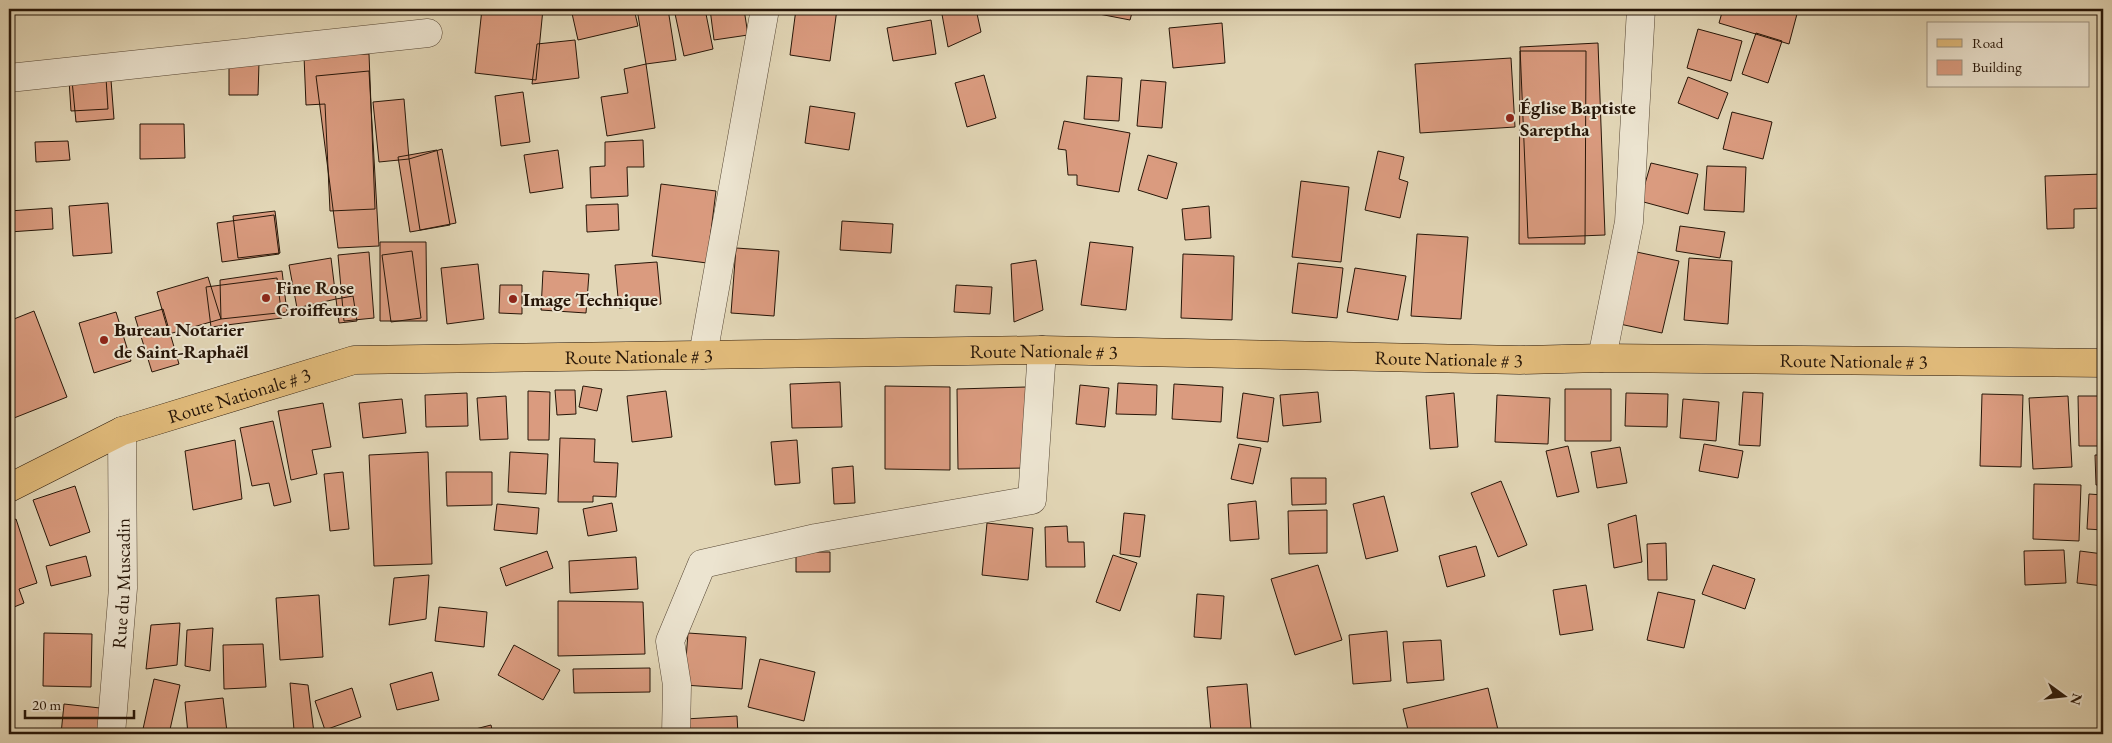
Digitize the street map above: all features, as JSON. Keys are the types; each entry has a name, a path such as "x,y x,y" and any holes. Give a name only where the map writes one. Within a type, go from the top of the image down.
{"main road":[{"name":"Route Nationale # 3","path":"9,488 122,431 354,360 1042,350 1510,359 1602,358 2103,363"}],"street":[{"path":"703,355 765,9"},
{"path":"1602,358 1628,222 1641,9"},
{"path":"9,78 428,33"},
{"path":"676,734 677,685 670,641 702,564 816,538 1032,500 1042,350"},
{"name":"Rue du Muscadin","path":"111,734 123,588 122,431"}],"building":[{"path":"482,9 543,9 536,80 475,73"},
{"path":"571,9 634,9 638,26 578,40"},
{"path":"637,9 668,9 676,60 646,64"},
{"path":"674,9 705,9 713,49 684,56"},
{"path":"710,9 744,9 748,35 714,40"},
{"path":"796,9 837,9 830,61 790,55"},
{"path":"941,9 976,9 981,32 948,47"},
{"path":"1100,9 1133,9 1130,20 1099,14"},
{"path":"1723,9 1778,9 1797,14 1789,44 1719,23"},
{"path":"931,20 936,54 893,61 887,28"},
{"path":"1222,23 1225,63 1173,68 1169,28"},
{"path":"1698,29 1742,41 1731,81 1687,68"},
{"path":"1756,33 1782,41 1768,83 1742,74"},
{"path":"575,40 579,78 532,84 537,44"},
{"path":"1598,43 1605,235 1528,238 1520,47"},
{"path":"1520,51 1586,51 1585,244 1519,244"},
{"path":"369,54 375,209 330,211 325,104 306,105 304,56"},
{"path":"1511,58 1515,127 1420,133 1415,64"},
{"path":"229,61 259,62 258,95 229,95"},
{"path":"646,64 655,128 607,136 601,97 628,93 624,69"},
{"path":"110,67 114,119 76,122 71,70"},
{"path":"369,71 379,246 338,248 316,76"},
{"path":"984,75 996,118 967,127 955,83"},
{"path":"1087,76 1122,78 1119,121 1084,119"},
{"path":"1688,77 1728,93 1718,119 1678,103"},
{"path":"106,78 108,109 71,111 69,80"},
{"path":"1141,80 1166,82 1162,128 1137,126"},
{"path":"523,92 530,142 501,146 495,96"},
{"path":"404,99 409,159 379,162 373,102"},
{"path":"810,106 855,113 849,150 805,143"},
{"path":"1732,112 1772,122 1763,159 1723,149"},
{"path":"1064,121 1130,133 1119,192 1077,185 1077,175 1068,175 1066,150 1058,149"},
{"path":"140,124 184,124 185,158 140,159"},
{"path":"643,140 644,167 627,167 628,196 591,198 590,167 605,166 605,142"},
{"path":"68,141 70,160 36,162 35,142"},
{"path":"442,149 456,223 420,230 409,159"},
{"path":"437,150 450,225 410,232 398,157"},
{"path":"558,150 563,188 530,193 524,155"},
{"path":"1378,151 1404,157 1399,179 1408,182 1400,218 1365,210"},
{"path":"1148,155 1177,163 1167,199 1138,190"},
{"path":"1651,163 1698,174 1688,214 1640,201"},
{"path":"1707,166 1746,167 1744,212 1704,210"},
{"path":"2103,174 2103,208 2074,209 2074,228 2047,229 2045,176"},
{"path":"1301,181 1349,187 1341,262 1292,257"},
{"path":"661,184 716,191 707,263 652,256"},
{"path":"108,203 112,253 73,256 69,206"},
{"path":"618,204 619,230 587,232 586,205"},
{"path":"1209,206 1211,238 1185,240 1182,209"},
{"path":"52,208 53,229 9,232 9,211"},
{"path":"275,211 280,253 238,258 233,216"},
{"path":"274,215 279,254 222,262 217,223"},
{"path":"842,221 893,224 891,253 840,250"},
{"path":"1680,226 1725,232 1720,258 1676,251"},
{"path":"1417,234 1468,237 1461,319 1411,316"},
{"path":"380,242 426,242 427,321 380,321"},
{"path":"1090,242 1133,247 1126,310 1081,305"},
{"path":"736,248 779,251 774,316 731,313"},
{"path":"412,251 421,318 391,322 382,255"},
{"path":"1632,251 1679,261 1662,333 1615,323"},
{"path":"369,252 374,318 344,321 338,255"},
{"path":"1183,254 1234,256 1232,320 1181,318"},
{"path":"331,258 336,299 297,308 289,265"},
{"path":"1689,258 1732,261 1728,324 1684,320"},
{"path":"1036,260 1043,310 1014,322 1011,264"},
{"path":"657,262 661,304 619,308 615,265"},
{"path":"1298,263 1343,268 1337,318 1292,313"},
{"path":"478,264 484,319 447,324 441,268"},
{"path":"1355,268 1406,276 1398,320 1347,312"},
{"path":"282,271 287,312 221,319 220,280"},
{"path":"543,271 589,274 586,313 541,310"},
{"path":"208,277 221,319 169,334 157,292"},
{"path":"277,278 282,318 211,327 206,287"},
{"path":"500,285 522,285 522,314 499,313"},
{"path":"956,285 992,287 990,314 954,312"},
{"path":"353,296 357,321 339,323 336,299"},
{"path":"163,309 179,364 152,372 135,317"},
{"path":"34,311 67,397 9,420 9,321"},
{"path":"116,312 131,361 94,373 79,323"},
{"path":"840,382 842,427 792,428 790,384"},
{"path":"1118,383 1157,385 1156,415 1116,414"},
{"path":"1174,384 1223,387 1221,422 1172,419"},
{"path":"1080,385 1109,388 1105,427 1076,424"},
{"path":"583,386 602,389 597,411 579,407"},
{"path":"885,386 950,387 950,470 885,469"},
{"path":"1026,387 1028,468 958,469 957,389"},
{"path":"1565,389 1611,389 1611,441 1565,441"},
{"path":"555,390 575,390 576,414 557,415"},
{"path":"528,391 550,392 549,440 528,440"},
{"path":"666,391 672,437 632,442 627,396"},
{"path":"1318,392 1321,422 1283,426 1280,395"},
{"path":"1743,392 1763,393 1760,446 1739,445"},
{"path":"467,393 468,426 426,427 425,395"},
{"path":"1243,393 1274,398 1268,442 1237,438"},
{"path":"1454,393 1458,447 1430,449 1426,396"},
{"path":"1626,393 1668,394 1667,427 1625,426"},
{"path":"1982,394 2023,395 2021,467 1980,466"},
{"path":"1497,395 1550,398 1548,444 1495,442"},
{"path":"506,396 508,439 480,440 477,398"},
{"path":"2068,396 2072,467 2033,469 2029,398"},
{"path":"2078,396 2103,396 2103,446 2079,446"},
{"path":"402,399 406,433 363,438 359,403"},
{"path":"1683,399 1719,402 1716,441 1680,438"},
{"path":"323,403 331,447 312,450 317,474 291,480 278,411"},
{"path":"273,421 291,502 274,506 269,483 252,486 240,428"},
{"path":"560,438 595,439 594,462 618,463 616,497 593,496 593,502 558,502"},
{"path":"235,440 242,499 193,510 185,451"},
{"path":"797,440 800,483 775,485 771,442"},
{"path":"1239,444 1261,448 1253,484 1231,479"},
{"path":"1704,444 1743,451 1738,478 1699,471"},
{"path":"1568,446 1579,492 1557,497 1546,451"},
{"path":"1620,447 1627,483 1597,488 1591,452"},
{"path":"428,452 432,564 374,566 369,455"},
{"path":"510,452 548,454 546,494 508,492"},
{"path":"2095,455 2103,455 2103,485 2096,485"},
{"path":"853,466 855,503 834,504 832,468"},
{"path":"343,472 349,529 330,531 324,474"},
{"path":"446,472 492,472 492,505 447,506"},
{"path":"1291,478 1326,478 1326,504 1292,505"},
{"path":"1501,481 1527,545 1498,557 1471,493"},
{"path":"2034,484 2081,485 2079,541 2033,539"},
{"path":"75,486 90,532 50,546 33,500"},
{"path":"2089,494 2103,495 2103,530 2087,529"},
{"path":"1384,496 1398,551 1366,559 1353,504"},
{"path":"1256,501 1259,539 1230,541 1228,504"},
{"path":"612,503 617,531 588,536 583,509"},
{"path":"497,504 539,508 537,534 494,530"},
{"path":"1327,510 1327,553 1289,554 1288,511"},
{"path":"1124,513 1145,515 1140,557 1120,554"},
{"path":"1636,515 1642,562 1614,568 1608,524"},
{"path":"16,519 37,583 19,589 24,603 9,609 9,522"},
{"path":"987,523 1033,528 1028,580 982,575"},
{"path":"1067,526 1068,542 1084,542 1085,567 1046,567 1045,527"},
{"path":"1666,543 1667,580 1648,580 1647,544"},
{"path":"1476,546 1485,576 1447,587 1439,556"},
{"path":"2064,550 2066,583 2025,585 2024,551"},
{"path":"547,551 553,568 506,586 500,568"},
{"path":"2080,551 2103,554 2103,586 2077,583"},
{"path":"796,552 830,552 830,572 796,572"},
{"path":"1113,555 1137,563 1120,611 1096,602"},
{"path":"86,556 91,576 51,586 46,566"},
{"path":"636,557 638,589 570,593 569,561"},
{"path":"1318,565 1342,640 1295,655 1271,579"},
{"path":"1713,565 1755,579 1745,609 1702,594"},
{"path":"429,575 426,619 389,625 394,578"},
{"path":"1586,585 1593,630 1560,635 1553,590"},
{"path":"1658,592 1695,600 1684,648 1647,640"},
{"path":"1197,594 1224,596 1221,639 1194,637"},
{"path":"319,595 323,657 280,660 276,598"},
{"path":"558,601 643,602 645,654 558,656"},
{"path":"439,607 487,612 484,647 435,641"},
{"path":"180,623 177,665 146,669 151,625"},
{"path":"213,628 210,671 185,666 187,630"},
{"path":"1387,631 1391,681 1353,684 1349,635"},
{"path":"44,633 92,634 91,687 43,686"},
{"path":"688,633 746,637 742,689 684,685"},
{"path":"1441,640 1444,680 1407,683 1403,642"},
{"path":"263,644 266,687 224,689 223,645"},
{"path":"514,645 560,670 543,700 498,675"},
{"path":"760,659 815,672 804,721 748,707"},
{"path":"650,668 650,692 574,693 573,669"},
{"path":"432,672 439,700 397,710 390,684"},
{"path":"154,679 180,685 169,734 143,729"},
{"path":"290,683 308,685 314,733 294,730"},
{"path":"1247,684 1251,729 1211,732 1207,687"},
{"path":"352,688 361,717 325,730 315,701"},
{"path":"1488,688 1499,734 1409,734 1403,709"},
{"path":"223,698 227,732 188,734 185,702"},
{"path":"64,704 100,708 97,734 61,734"},
{"path":"737,716 738,734 686,734 685,719"},
{"path":"491,725 493,734 456,734"}],"place":[{"name":"Église Baptiste Sareptha","path":"1510,118"},
{"name":"Fine Rose Croiffeurs","path":"266,298"},
{"name":"Image Technique","path":"513,299"},
{"name":"Bureau Notarier de Saint-Raphaël","path":"104,340"}]}
